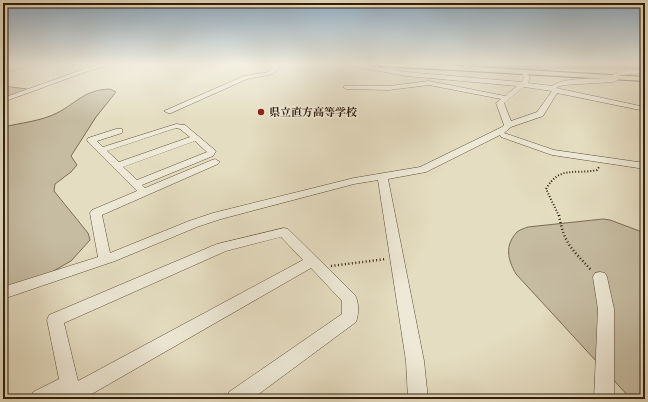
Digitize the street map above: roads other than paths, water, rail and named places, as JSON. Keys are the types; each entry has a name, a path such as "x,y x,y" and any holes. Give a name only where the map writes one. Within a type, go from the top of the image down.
{"street":[{"path":"3,100 51,83"},
{"path":"168,111 233,83"},
{"path":"346,87 389,88 429,83 506,98"},
{"path":"509,83 554,89 645,109"},
{"path":"3,292 105,259 217,216 354,181 423,170 540,114 558,84 575,83"},
{"path":"506,130 500,103 524,84"},
{"path":"102,150 176,126 182,127 212,151 210,154 135,184"},
{"path":"506,130 552,152 645,166"},
{"path":"119,131 91,140 144,193"},
{"path":"117,166 196,138"},
{"path":"105,259 96,213 215,162"},
{"path":"383,177 415,361 418,399"},
{"path":"71,392 55,320 222,247 284,232 350,299 350,317 236,399"},
{"path":"40,399 71,392 316,264"},
{"path":"600,277 606,309 604,399"}],"place":[{"name":"県立直方高等学校","path":"261,112"}]}
